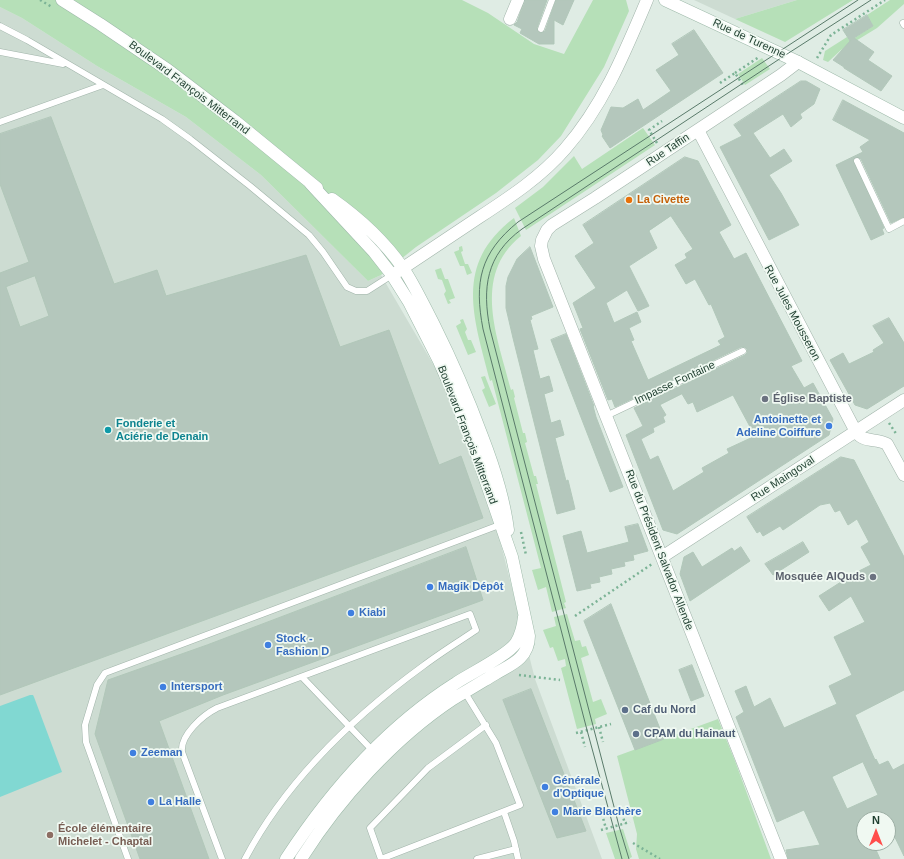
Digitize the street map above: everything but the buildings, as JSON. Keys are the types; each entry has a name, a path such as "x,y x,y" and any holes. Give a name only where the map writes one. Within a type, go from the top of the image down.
{"street":[{"path":"510,19 518,0"},
{"path":"392,276 528,184 565,149 604,93 618,66 647,0"},
{"name":"Rue de Turenne","path":"665,0 798,62 904,118"},
{"name":"Boulevard François Mitterrand","path":"59,5 111,31 168,70 235,120 310,184 364,224 383,243 403,268 414,286 449,356 475,416 498,480 504,523 525,614 529,636 528,645 523,654 509,666 464,692 442,707 411,732 382,759 360,781 329,818 301,859"},
{"name":"Rue Taffin","path":"542,240 547,230 552,225 781,76 798,62"},
{"name":"Rue Jules Mousseron","path":"698,130 842,409 856,432"},
{"name":"Boulevard François Mitterrand","path":"310,184 374,252 392,276 416,315 451,388 504,523"},
{"name":"Rue du Président Salvador Allende","path":"542,240 542,253 544,259 781,859"},
{"name":"Rue Maingoval","path":"662,557 904,400"},
{"path":"856,432 862,438 884,442 887,444 904,475"},
{"name":"Boulevard François Mitterrand","path":"286,859 325,803 373,750 433,699 457,682 510,650 519,637 525,614"}],"lane":[{"path":"541,30 552,0"},
{"path":"0,26 68,64 162,119 178,130 309,235 347,287 356,291 367,290 392,276"},
{"path":"0,52 68,64"},
{"path":"0,122 103,85"},
{"path":"857,161 889,229 904,221"},
{"name":"Impasse Fontaine","path":"606,416 743,351"},
{"path":"128,859 86,742 84,725 97,685 105,673 504,523"},
{"path":"222,859 182,752 182,743 201,718 211,711 470,614 476,630 418,669 350,726 318,758 285,797 261,830 245,859"},
{"path":"302,677 382,759"},
{"path":"457,682 486,725 496,743 520,805 381,859 370,828 428,768 486,725"},
{"path":"504,812 518,859"},
{"path":"477,859 516,849"}],"path":[{"path":"40,0 59,5"},
{"path":"811,69 831,35 885,0"},
{"path":"720,83 758,58 767,48"},
{"path":"735,73 750,95"},
{"path":"662,122 649,130 664,153"},
{"path":"883,414 900,440"},
{"path":"520,524 528,562"},
{"path":"575,616 662,557"},
{"path":"513,674 560,680"},
{"path":"576,733 611,724"},
{"path":"599,727 603,742"},
{"path":"582,732 585,747"},
{"path":"621,809 625,824"},
{"path":"602,814 606,829"},
{"path":"601,830 630,822"},
{"path":"633,843 660,859"}],"shaded area":[{"path":"694,0 797,0 735,19"},
{"path":"0,7 22,18 97,66 186,117 261,175 368,281 381,275 440,376 468,440 495,521 535,679 602,859 0,859"}],"green space":[{"path":"0,0 462,0 488,13 534,44 564,54 593,0 626,0 629,11 604,67 561,136 538,160 496,193 416,247 381,275 368,281 261,175 186,117 97,66 22,18 0,7"},
{"path":"797,0 853,0 785,42 735,19"},
{"path":"890,0 904,0 904,4 877,28 841,50 828,62 823,60 825,51 847,37 850,41 873,26 867,15"},
{"path":"762,58 770,69 745,85 738,74"},
{"path":"643,128 655,145 526,230 515,208 543,187 574,156 582,169"},
{"path":"514,218 521,236 506,252 497,270 492,289 492,308 500,350 511,390 513,389 523,433 525,433 527,442 525,443 534,476 536,476 538,484 536,484 566,602 564,603 566,608 552,612 546,587 538,590 532,570 541,568 492,380 490,381 474,314 473,293 475,273 482,254 495,236"},
{"path":"462,246 463,251 461,252 465,264 468,264 472,273 467,275 464,266 460,266 454,252 459,250 459,247"},
{"path":"441,268 445,279 448,279 455,298 449,300 451,303 448,304 444,294 446,291 442,280 438,279 435,270"},
{"path":"463,319 467,329 465,332 468,340 471,340 476,352 468,355 456,326 461,323 460,320"},
{"path":"485,376 496,404 489,407 482,390 485,388 481,377"},
{"path":"567,614 575,641 580,640 582,647 586,646 589,655 581,658 593,702 601,699 607,714 595,719 596,724 577,729 561,668 566,666 565,659 558,661 553,647 550,648 543,630 556,626 554,617"},
{"path":"718,719 771,859 639,859 636,849 637,834 617,756"},
{"path":"623,829 632,857 628,859 615,859 606,833"}],"water":[{"path":"33,695 34,697 62,772 0,797 0,706"}],"tram line":[{"path":"622,859 483,329 479,297 483,270 495,245 518,222 858,0"},
{"path":"629,859 619,826 490,329 487,300 487,286 490,273 494,261 501,250 510,239 522,229 871,0"}],"place":[{"name":"La Civette","path":"629,200"},
{"name":"Église Baptiste","path":"765,399"},
{"name":"Antoinette et Adeline Coiffure","path":"829,426"},
{"name":"Fonderie et Aciérie de Denain","path":"108,430"},
{"name":"Mosquée AlQuds","path":"873,577"},
{"name":"Magik Dépôt","path":"430,587"},
{"name":"Kiabi","path":"351,613"},
{"name":"Stock - Fashion D","path":"268,645"},
{"name":"Intersport","path":"163,687"},
{"name":"Caf du Nord","path":"625,710"},
{"name":"CPAM du Hainaut","path":"636,734"},
{"name":"Zeeman","path":"133,753"},
{"name":"Générale d'Optique","path":"545,787"},
{"name":"La Halle","path":"151,802"},
{"name":"Marie Blachère","path":"555,812"},
{"name":"École élémentaire Michelet - Chaptal","path":"50,835"}]}
